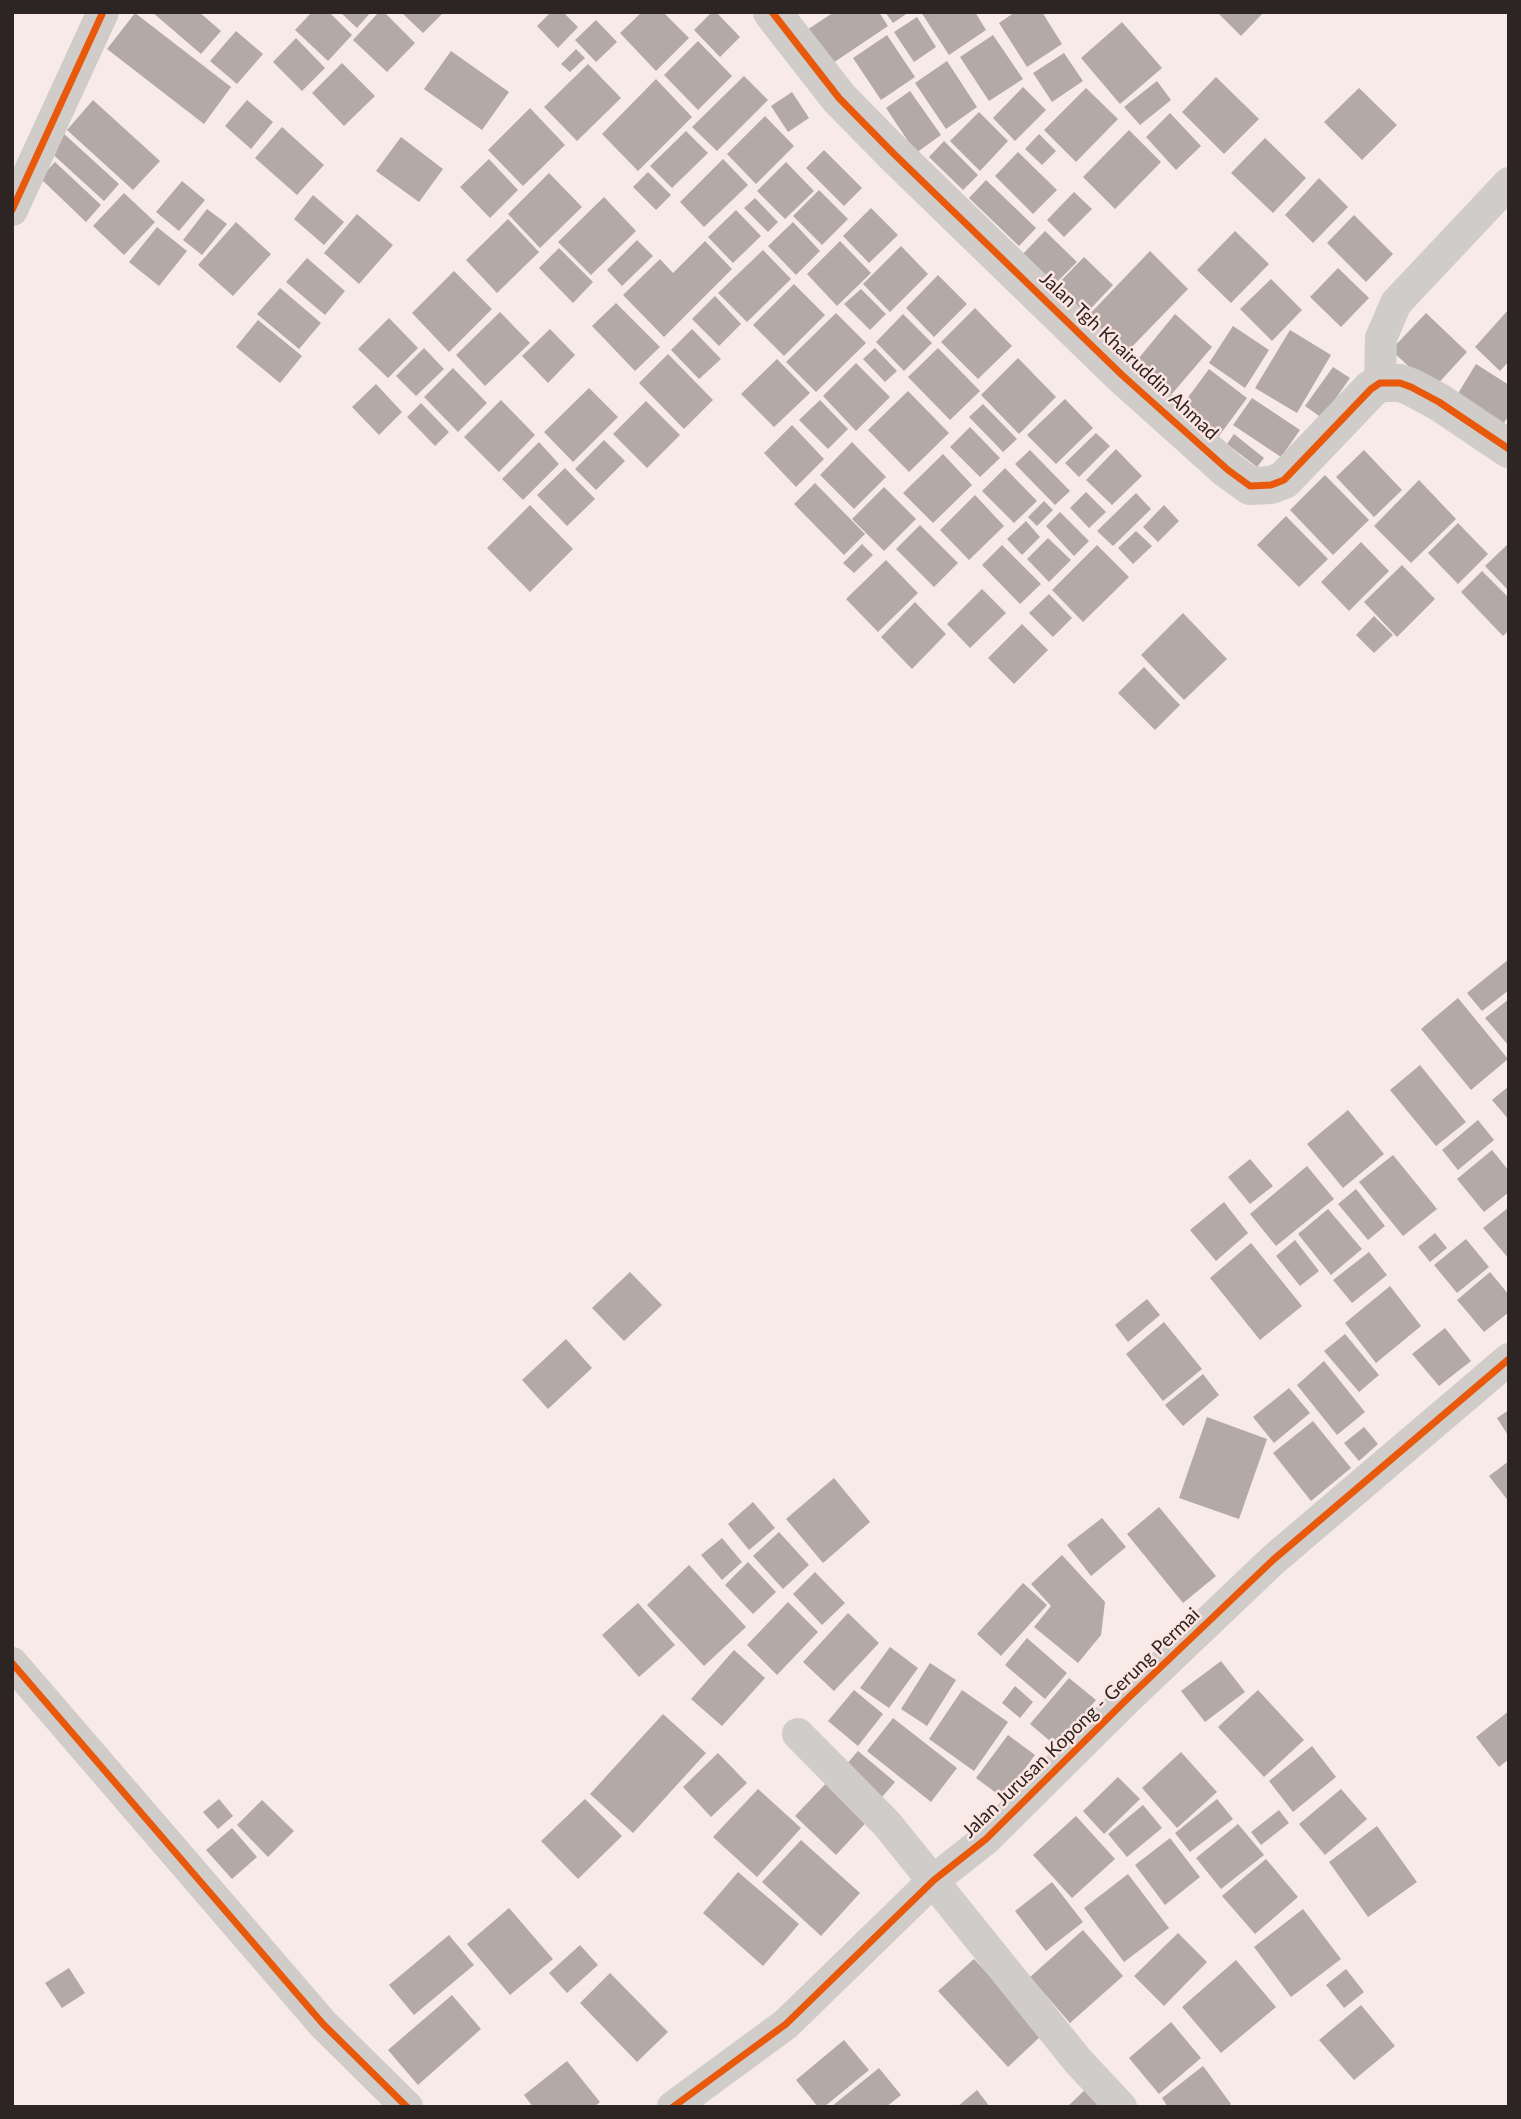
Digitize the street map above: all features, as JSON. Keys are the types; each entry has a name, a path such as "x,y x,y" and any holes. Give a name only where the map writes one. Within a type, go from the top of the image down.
{"street":[{"path":"12,210 103,12"},
{"name":"Jalan Tgh Khairuddin Ahmad","path":"772,12 839,98 892,153 1122,375 1228,470 1250,486 1271,485 1284,480 1371,389 1380,383"},
{"path":"1509,183 1396,303 1381,338 1380,383 1400,383 1410,387 1439,402 1509,449"},
{"name":"Jalan Jurusan Kopong - Gerung Permai","path":"673,2107 786,2024 934,1880 986,1839 1273,1560 1509,1359"},
{"path":"12,1663 323,2024 407,2107"},
{"path":"798,1734 887,1824 1078,2062 1121,2107"}],"building":[{"path":"152,12 199,12 221,31 201,54"},
{"path":"312,12 329,12 352,35 328,61 295,30"},
{"path":"340,12 371,12 357,28"},
{"path":"379,12 384,12 415,43 387,72 353,40"},
{"path":"401,12 444,12 423,33"},
{"path":"551,12 563,12 578,27 558,48 537,26"},
{"path":"642,12 663,12 689,38 656,71 620,33"},
{"path":"712,12 716,12 740,37 720,57 694,30"},
{"path":"834,12 879,12 888,26 824,69 801,34"},
{"path":"885,12 909,12 893,23"},
{"path":"921,12 975,12 986,30 949,55"},
{"path":"1015,12 1042,12 1062,44 1027,67 999,23"},
{"path":"1217,12 1264,12 1241,36"},
{"path":"135,13 231,87 204,124 107,49"},
{"path":"917,17 936,47 914,62 894,32"},
{"path":"596,20 617,42 596,62 575,40"},
{"path":"1122,22 1162,68 1120,104 1081,58"},
{"path":"236,31 263,54 237,84 210,61"},
{"path":"887,35 915,77 881,100 853,58"},
{"path":"993,35 1023,79 989,101 960,57"},
{"path":"296,38 325,68 302,91 273,62"},
{"path":"698,41 732,76 698,110 664,75"},
{"path":"576,49 585,58 570,72 561,64"},
{"path":"451,51 509,92 482,130 424,89"},
{"path":"1064,53 1083,81 1052,102 1033,73"},
{"path":"947,61 977,107 946,129 915,83"},
{"path":"342,63 375,96 344,126 312,93"},
{"path":"588,64 621,98 577,141 544,107"},
{"path":"744,76 768,100 717,151 692,127"},
{"path":"1216,77 1259,119 1224,154 1182,112"},
{"path":"656,79 692,117 638,171 602,134"},
{"path":"1157,81 1171,100 1140,125 1124,107"},
{"path":"1023,87 1046,110 1015,141 993,118"},
{"path":"1086,88 1118,119 1076,162 1044,130"},
{"path":"1359,88 1397,125 1362,160 1324,122"},
{"path":"910,91 941,135 916,153 886,108"},
{"path":"792,92 809,118 788,132 771,106"},
{"path":"93,100 160,161 133,190 67,130"},
{"path":"247,100 273,122 251,149 225,126"},
{"path":"530,108 565,145 523,186 488,150"},
{"path":"979,112 1008,141 980,171 950,141"},
{"path":"1170,113 1201,146 1176,170 1146,137"},
{"path":"765,116 794,146 756,184 727,154"},
{"path":"282,127 324,165 297,195 255,158"},
{"path":"1129,130 1161,162 1115,209 1083,177"},
{"path":"686,131 708,153 672,188 650,166"},
{"path":"62,132 119,184 104,201 47,149"},
{"path":"1039,134 1056,151 1042,165 1025,149"},
{"path":"401,137 443,169 419,202 376,171"},
{"path":"1265,138 1306,178 1273,213 1231,173"},
{"path":"944,141 978,175 963,190 929,157"},
{"path":"824,150 862,188 844,206 806,168"},
{"path":"1018,152 1057,190 1033,214 995,176"},
{"path":"489,159 518,190 490,218 460,187"},
{"path":"723,159 748,185 704,227 680,202"},
{"path":"55,162 101,205 86,222 40,178"},
{"path":"786,162 814,191 785,219 757,191"},
{"path":"648,172 671,195 656,210 633,187"},
{"path":"549,173 582,207 540,248 508,214"},
{"path":"1319,178 1348,207 1313,243 1285,215"},
{"path":"986,180 1036,228 1019,246 969,198"},
{"path":"182,181 205,200 179,231 156,212"},
{"path":"819,190 848,219 822,245 793,216"},
{"path":"1074,192 1092,209 1064,237 1047,220"},
{"path":"124,193 155,222 124,255 93,226"},
{"path":"313,195 344,222 324,245 294,219"},
{"path":"604,197 636,231 591,275 558,242"},
{"path":"755,198 778,222 768,232 744,208"},
{"path":"871,208 898,235 869,263 843,236"},
{"path":"207,209 227,224 202,255 183,240"},
{"path":"736,210 761,236 733,263 708,237"},
{"path":"357,214 393,245 359,284 324,253"},
{"path":"1354,215 1393,254 1366,282 1327,243"},
{"path":"508,219 539,252 497,293 466,260"},
{"path":"236,222 271,254 233,296 198,265"},
{"path":"793,222 820,251 796,275 768,246"},
{"path":"157,227 187,251 159,286 129,262"},
{"path":"1045,231 1077,262 1048,291 1017,260"},
{"path":"1235,231 1269,264 1231,303 1197,270"},
{"path":"637,240 653,256 622,286 607,270"},
{"path":"705,241 732,269 664,337 623,295 660,259 673,273"},
{"path":"840,241 871,273 837,306 807,274"},
{"path":"901,246 928,274 890,312 863,284"},
{"path":"559,248 593,282 573,303 539,268"},
{"path":"763,250 791,279 747,322 718,293"},
{"path":"1150,251 1188,289 1124,355 1086,318"},
{"path":"1084,257 1113,285 1078,322 1049,293"},
{"path":"307,258 345,291 325,315 286,282"},
{"path":"1338,268 1369,298 1341,327 1310,297"},
{"path":"454,271 492,309 449,352 412,313"},
{"path":"938,275 967,304 934,337 906,308"},
{"path":"1271,279 1302,310 1272,341 1240,309"},
{"path":"794,284 825,315 784,356 753,325"},
{"path":"280,288 321,323 299,349 257,314"},
{"path":"861,289 886,314 870,330 844,304"},
{"path":"715,296 741,324 719,346 692,319"},
{"path":"616,303 660,347 635,371 592,326"},
{"path":"975,308 1012,346 978,379 941,342"},
{"path":"1509,309 1509,361 1500,371 1475,347"},
{"path":"500,312 530,343 485,386 456,355"},
{"path":"836,313 866,343 816,392 786,362"},
{"path":"1426,313 1467,352 1433,389 1391,350"},
{"path":"903,314 932,343 904,371 876,342"},
{"path":"1175,314 1212,347 1171,395 1134,364"},
{"path":"389,318 418,348 388,378 358,349"},
{"path":"258,320 302,356 280,383 236,347"},
{"path":"1233,326 1269,350 1245,388 1209,363"},
{"path":"550,329 575,355 548,383 522,356"},
{"path":"692,329 721,359 699,379 671,350"},
{"path":"1290,330 1331,355 1297,413 1255,388"},
{"path":"424,348 444,369 416,396 396,376"},
{"path":"875,348 897,371 885,382 863,359"},
{"path":"938,348 980,391 950,420 908,377"},
{"path":"668,354 713,400 684,429 639,383"},
{"path":"1018,358 1056,397 1019,434 981,395"},
{"path":"777,359 810,393 774,427 741,394"},
{"path":"856,363 890,397 856,431 823,396"},
{"path":"1476,364 1509,385 1509,415 1500,429 1454,400"},
{"path":"1333,367 1350,378 1322,418 1305,406"},
{"path":"453,368 487,403 458,432 424,397"},
{"path":"1209,369 1247,398 1216,440 1178,411"},
{"path":"376,384 402,412 379,435 352,407"},
{"path":"589,388 618,417 573,462 544,432"},
{"path":"908,391 949,433 909,472 868,430"},
{"path":"1252,398 1300,430 1281,457 1233,425"},
{"path":"1065,399 1093,428 1056,464 1027,435"},
{"path":"501,400 535,435 499,472 464,437"},
{"path":"820,400 848,429 828,449 799,420"},
{"path":"646,401 680,435 647,468 613,434"},
{"path":"421,403 449,432 435,446 407,417"},
{"path":"983,404 1017,439 1003,452 969,417"},
{"path":"792,425 824,459 796,487 764,453"},
{"path":"970,427 1000,458 980,477 950,447"},
{"path":"1096,433 1110,446 1079,477 1065,463"},
{"path":"1234,434 1264,458 1257,467 1227,444"},
{"path":"604,440 625,461 596,490 575,469"},
{"path":"539,442 559,464 523,500 502,479"},
{"path":"852,442 886,477 854,509 820,475"},
{"path":"1116,449 1142,476 1112,505 1086,480"},
{"path":"1030,450 1070,491 1055,505 1015,464"},
{"path":"1364,450 1402,490 1374,517 1336,477"},
{"path":"943,454 972,485 933,523 903,493"},
{"path":"565,468 595,499 567,526 537,495"},
{"path":"1005,468 1037,501 1014,523 982,491"},
{"path":"1325,475 1369,520 1333,555 1290,510"},
{"path":"1419,480 1456,519 1411,563 1374,526"},
{"path":"815,483 865,534 844,555 794,504"},
{"path":"884,487 916,519 884,551 852,519"},
{"path":"1086,492 1106,512 1089,528 1070,508"},
{"path":"1136,493 1151,509 1113,546 1097,531"},
{"path":"975,495 1004,526 969,560 940,530"},
{"path":"1044,501 1053,510 1037,526 1028,517"},
{"path":"530,505 573,549 530,592 487,548"},
{"path":"1164,505 1179,521 1158,542 1143,527"},
{"path":"1060,512 1089,541 1074,556 1046,526"},
{"path":"1286,516 1328,559 1299,587 1257,545"},
{"path":"1026,521 1040,537 1022,555 1007,539"},
{"path":"1458,523 1488,554 1458,584 1428,553"},
{"path":"920,525 958,563 934,587 896,549"},
{"path":"1136,531 1152,546 1133,564 1118,548"},
{"path":"1048,538 1071,560 1049,582 1027,559"},
{"path":"1361,542 1389,571 1349,611 1321,582"},
{"path":"1509,543 1509,591 1485,566"},
{"path":"862,544 873,555 854,573 843,563"},
{"path":"1002,545 1041,584 1020,604 982,565"},
{"path":"1097,545 1129,577 1083,622 1052,590"},
{"path":"886,560 918,593 878,632 846,599"},
{"path":"1402,565 1435,599 1397,637 1364,602"},
{"path":"1482,571 1509,598 1509,630 1503,636 1461,592"},
{"path":"982,589 1006,613 970,648 947,624"},
{"path":"1049,594 1072,618 1053,637 1029,613"},
{"path":"915,602 946,634 912,669 881,637"},
{"path":"1183,613 1227,659 1184,700 1141,655"},
{"path":"1374,616 1393,635 1374,653 1356,635"},
{"path":"1022,624 1048,650 1014,684 988,658"},
{"path":"1144,667 1180,705 1155,730 1118,693"},
{"path":"1509,959 1509,990 1482,1011 1467,993"},
{"path":"1458,998 1508,1059 1471,1090 1421,1029"},
{"path":"1509,999 1509,1046 1485,1018"},
{"path":"1420,1065 1466,1122 1436,1146 1390,1090"},
{"path":"1509,1086 1509,1120 1492,1100"},
{"path":"1348,1110 1384,1154 1343,1188 1307,1144"},
{"path":"1478,1120 1494,1140 1458,1170 1442,1150"},
{"path":"1492,1150 1509,1171 1509,1192 1484,1212 1457,1179"},
{"path":"1393,1155 1437,1209 1403,1236 1359,1182"},
{"path":"1250,1159 1273,1186 1250,1204 1228,1177"},
{"path":"1307,1166 1334,1199 1276,1246 1250,1214"},
{"path":"1356,1189 1385,1226 1368,1240 1338,1204"},
{"path":"1224,1202 1248,1233 1216,1261 1190,1230"},
{"path":"1509,1207 1509,1259 1483,1228"},
{"path":"1328,1209 1362,1249 1331,1275 1298,1234"},
{"path":"1435,1233 1447,1248 1430,1262 1418,1247"},
{"path":"1466,1239 1489,1267 1457,1293 1434,1265"},
{"path":"1295,1240 1319,1271 1300,1286 1276,1256"},
{"path":"1251,1243 1302,1306 1260,1340 1210,1278"},
{"path":"1369,1252 1387,1275 1352,1303 1333,1280"},
{"path":"630,1272 662,1305 624,1341 592,1308"},
{"path":"1490,1272 1509,1295 1509,1312 1484,1332 1457,1300"},
{"path":"1390,1286 1421,1326 1376,1363 1345,1323"},
{"path":"1147,1299 1160,1315 1128,1342 1115,1325"},
{"path":"1164,1322 1202,1369 1163,1401 1126,1354"},
{"path":"1445,1328 1471,1361 1439,1386 1412,1354"},
{"path":"1345,1334 1379,1375 1359,1392 1324,1351"},
{"path":"566,1339 592,1368 548,1409 522,1380"},
{"path":"1324,1361 1365,1412 1337,1435 1297,1385"},
{"path":"1203,1374 1219,1395 1183,1426 1165,1405"},
{"path":"1289,1388 1310,1413 1274,1443 1253,1417"},
{"path":"1509,1410 1509,1437 1497,1418"},
{"path":"1207,1417 1267,1439 1239,1519 1179,1498"},
{"path":"1313,1421 1351,1468 1311,1501 1273,1453"},
{"path":"1364,1427 1378,1444 1359,1461 1344,1443"},
{"path":"1509,1461 1509,1502 1489,1476"},
{"path":"834,1478 870,1522 823,1563 786,1519"},
{"path":"753,1502 775,1528 749,1550 728,1524"},
{"path":"1159,1507 1216,1576 1183,1603 1127,1534"},
{"path":"1102,1518 1126,1547 1091,1576 1067,1545"},
{"path":"779,1532 809,1565 783,1589 753,1556"},
{"path":"722,1538 742,1562 722,1580 701,1555"},
{"path":"1062,1555 1105,1602 1101,1635 1078,1663 1034,1627 1051,1606 1031,1584"},
{"path":"748,1562 776,1592 753,1614 725,1585"},
{"path":"689,1565 746,1627 704,1666 647,1605"},
{"path":"815,1572 845,1603 822,1625 793,1594"},
{"path":"1023,1583 1047,1605 1001,1656 977,1634"},
{"path":"788,1602 818,1632 777,1675 747,1645"},
{"path":"638,1603 675,1645 639,1677 602,1635"},
{"path":"848,1613 879,1643 834,1691 803,1662"},
{"path":"1027,1638 1067,1673 1045,1699 1005,1665"},
{"path":"890,1647 918,1668 889,1708 860,1688"},
{"path":"734,1650 765,1678 722,1726 691,1699"},
{"path":"1221,1661 1245,1692 1205,1722 1181,1691"},
{"path":"930,1663 956,1680 927,1726 901,1709"},
{"path":"1069,1678 1096,1700 1057,1747 1030,1724"},
{"path":"1015,1686 1033,1702 1020,1718 1002,1703"},
{"path":"854,1690 883,1714 858,1746 828,1721"},
{"path":"962,1690 1008,1722 974,1771 929,1739"},
{"path":"1258,1690 1304,1740 1264,1777 1218,1727"},
{"path":"1509,1711 1509,1759 1499,1767 1476,1737"},
{"path":"663,1714 706,1753 633,1833 590,1794"},
{"path":"893,1718 957,1768 931,1802 867,1751"},
{"path":"1008,1735 1035,1755 1003,1798 976,1778"},
{"path":"1312,1746 1336,1777 1293,1812 1269,1781"},
{"path":"858,1751 895,1782 882,1797 845,1766"},
{"path":"1181,1752 1217,1792 1177,1828 1142,1788"},
{"path":"718,1753 747,1783 711,1817 683,1787"},
{"path":"833,1776 873,1815 836,1855 795,1816"},
{"path":"1118,1777 1140,1799 1104,1834 1083,1811"},
{"path":"758,1789 801,1828 757,1877 713,1837"},
{"path":"1341,1789 1367,1819 1325,1855 1299,1824"},
{"path":"219,1799 233,1816 218,1829 203,1812"},
{"path":"585,1799 622,1836 578,1879 541,1841"},
{"path":"1217,1799 1233,1819 1190,1852 1175,1833"},
{"path":"262,1800 294,1831 268,1857 237,1825"},
{"path":"1143,1805 1162,1828 1127,1857 1108,1834"},
{"path":"1279,1810 1289,1823 1261,1845 1251,1832"},
{"path":"1076,1816 1115,1859 1072,1898 1033,1855"},
{"path":"1238,1824 1264,1855 1221,1889 1196,1858"},
{"path":"1377,1826 1417,1882 1368,1917 1329,1862"},
{"path":"232,1828 257,1857 232,1879 206,1850"},
{"path":"1170,1838 1200,1877 1165,1905 1135,1865"},
{"path":"801,1840 860,1893 821,1936 762,1882"},
{"path":"1266,1859 1298,1897 1255,1934 1222,1896"},
{"path":"738,1872 799,1924 763,1966 703,1913"},
{"path":"1128,1874 1169,1928 1124,1962 1084,1908"},
{"path":"1052,1882 1083,1922 1046,1951 1015,1911"},
{"path":"509,1908 553,1959 510,1995 467,1944"},
{"path":"1303,1909 1341,1959 1291,1997 1254,1947"},
{"path":"1083,1930 1123,1976 1070,2023 1030,1977"},
{"path":"1178,1933 1207,1962 1164,2006 1134,1976"},
{"path":"449,1935 474,1965 414,2015 389,1985"},
{"path":"580,1945 598,1965 567,1993 549,1973"},
{"path":"974,1959 1043,2034 1008,2067 938,1991"},
{"path":"1236,1960 1276,2007 1221,2053 1182,2007"},
{"path":"69,1968 85,1993 62,2008 45,1983"},
{"path":"1346,1969 1364,1992 1344,2008 1326,1985"},
{"path":"610,1973 668,2032 637,2062 580,2003"},
{"path":"452,1995 481,2029 418,2085 388,2050"},
{"path":"1361,2005 1395,2046 1354,2080 1319,2040"},
{"path":"1171,2022 1201,2058 1159,2094 1129,2058"},
{"path":"844,2040 869,2070 824,2107 818,2107 796,2080"},
{"path":"567,2061 600,2102 594,2107 533,2107 524,2095"},
{"path":"1203,2066 1231,2104 1227,2107 1168,2107 1162,2098"},
{"path":"879,2068 901,2095 886,2107 831,2107"},
{"path":"1088,2087 1106,2107 1067,2107"},
{"path":"977,2090 990,2107 957,2107"}],"cycle path":[{"path":"12,210 103,12"},
{"path":"772,12 839,98 893,153 1122,375 1228,470 1250,486 1271,485 1284,480 1371,389 1380,383 1400,383 1411,387 1439,402 1509,449"},
{"path":"673,2107 786,2024 934,1880 986,1839 1273,1560 1509,1359"},
{"path":"12,1663 323,2024 407,2107"}]}
